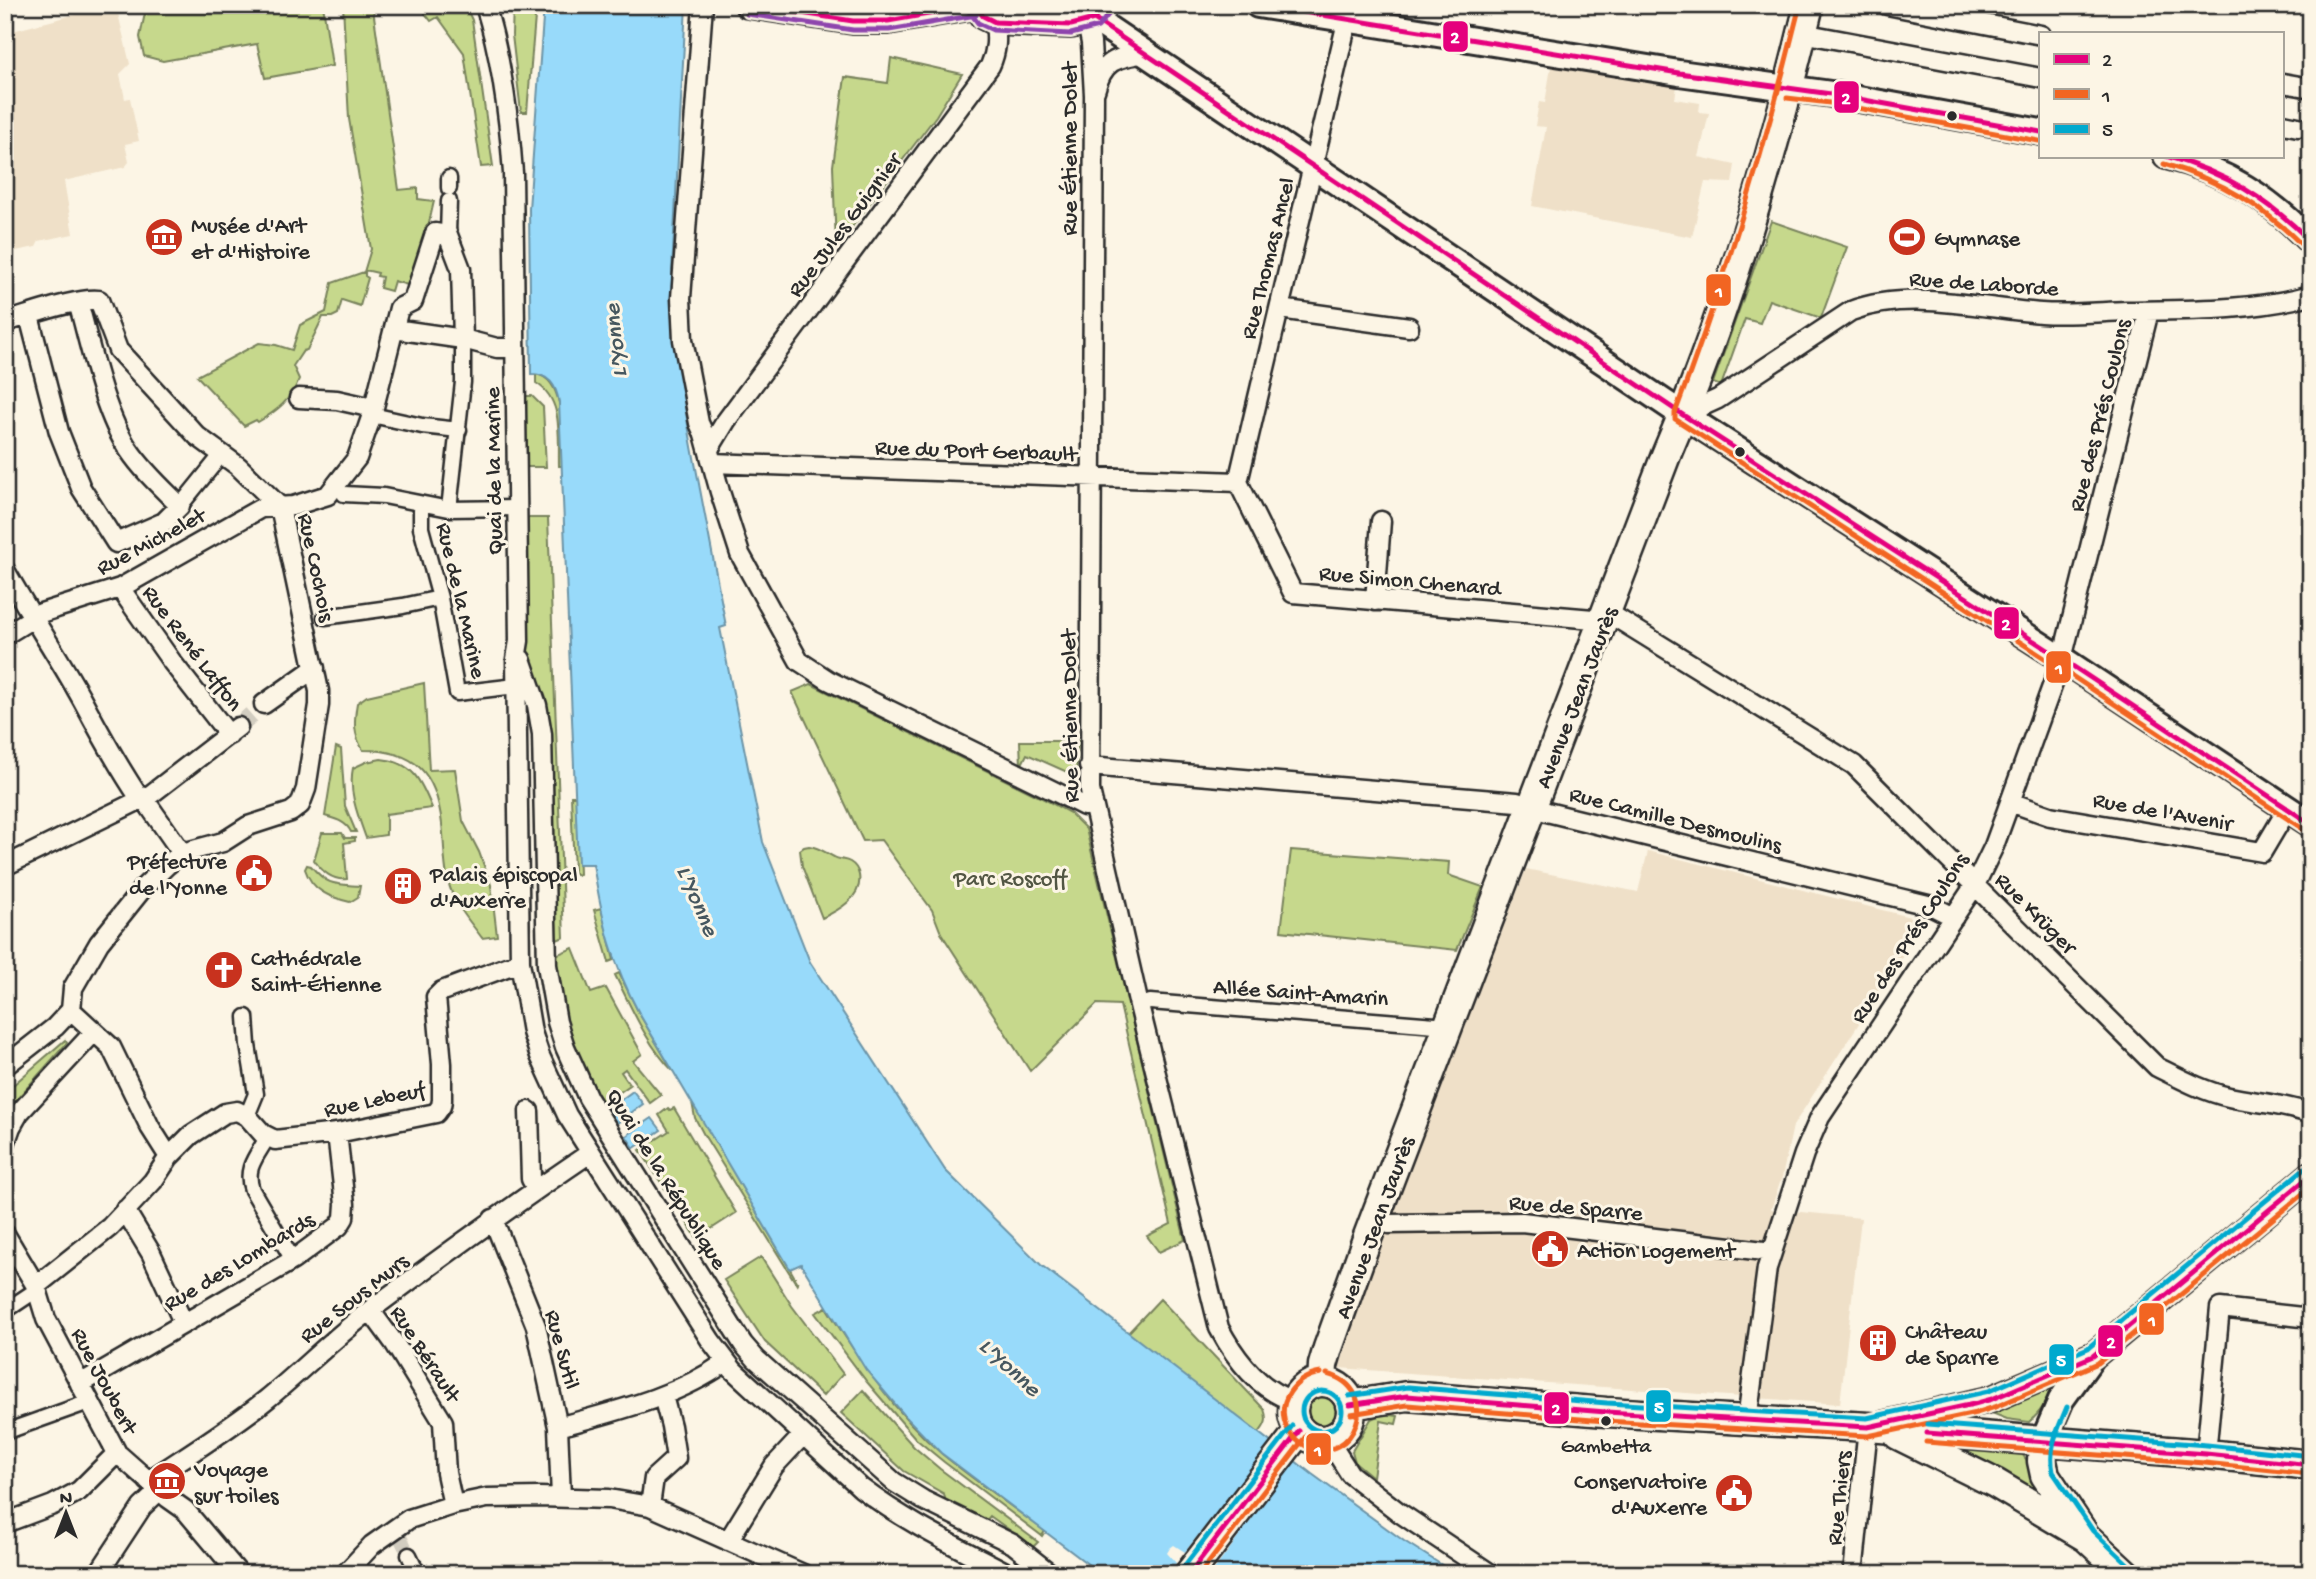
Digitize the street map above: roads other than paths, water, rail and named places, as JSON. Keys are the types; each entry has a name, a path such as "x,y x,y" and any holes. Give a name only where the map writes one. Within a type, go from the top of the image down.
{"main road":[{"path":"748,5 853,21 888,20 975,6 983,16 995,22 1071,25 1096,16 1145,53 1683,415 2062,659 2311,824"},
{"path":"1258,5 1349,12 2039,132"},
{"name":"Avenue Jean Jaurès","path":"1322,1382 1328,1348 1374,1220 1735,274 1809,5"},
{"path":"2175,158 2193,162 2248,188 2286,216 2311,242"},
{"path":"2086,1537 2045,1475 2042,1461 2043,1442 2061,1400 2093,1356 2311,1175"},
{"path":"1877,1429 1992,1399 2093,1356"},
{"path":"1189,1574 1291,1441 1294,1401 1305,1387 1322,1382 1330,1383 1343,1391 1350,1405 1349,1422 1339,1435 1331,1439 1291,1441"},
{"path":"1350,1405 1407,1396 2206,1454 2311,1465"},
{"path":"1877,1429 1995,1483 2086,1537 2126,1574"}],"street":[{"name":"Quai de la Marine","path":"485,5 496,41 511,142 514,207 520,962"},
{"path":"703,5 681,299 683,340 699,423 740,554 799,661 828,680 1084,806 1092,804"},
{"path":"1887,5 2039,35"},
{"name":"Rue Thomas Ancel","path":"1238,482 1349,12"},
{"name":"Rue Étienne Dolet","path":"1096,16 1091,43 1094,95 1089,766 1092,804 1219,1328 1232,1352 1263,1384 1281,1397 1294,1401"},
{"name":"Rue Jules Guignier","path":"710,456 726,421 990,66 997,41 995,22"},
{"path":"1802,33 2039,78"},
{"path":"1094,95 1100,74 1107,65 1122,58 1145,53"},
{"path":"2284,83 2311,88"},
{"path":"449,189 448,235 461,269 463,339 463,382 449,509"},
{"path":"336,494 357,458 373,412 399,307 413,302 435,233 448,235"},
{"name":"Rue de Laborde","path":"1683,415 1717,399 1851,311 1871,303 1915,300 2045,313 2278,304 2311,295"},
{"name":"Rue Cochois","path":"78,302 99,300 118,349 197,436 238,466 280,507 314,619 319,705 306,789 300,805 291,812 248,826 223,842 182,853"},
{"path":"5,322 78,302 93,358 121,438 149,475 180,506"},
{"path":"1280,309 1409,327"},
{"name":"Rue des Prés Coulons","path":"1747,1420 1768,1268 1806,1148 1820,1117 1975,885 1994,846 2062,659 2149,311"},
{"path":"29,316 59,432 81,488 116,543 164,522 222,454"},
{"path":"394,329 463,339 497,348 515,348"},
{"path":"299,398 337,400 422,426 459,430"},
{"name":"Rue du Port Gerbault","path":"710,456 1092,477 1238,482"},
{"name":"Rue Simon Chenard","path":"1238,482 1293,593 1593,619 1605,617"},
{"path":"336,494 364,493 449,509 517,508"},
{"name":"Rue Michelet","path":"5,635 41,613 120,588 261,508 293,506 336,494"},
{"name":"Rue de la Marine","path":"421,504 421,528 440,598 457,693 516,686"},
{"path":"1375,601 1381,521"},
{"path":"5,570 83,700 114,761 182,853 142,888 99,943 73,988 71,1010 55,1027 5,1066"},
{"name":"Rue René Laffon","path":"120,588 172,662 233,731 141,800"},
{"path":"314,619 440,598"},
{"name":"Rue Krüger","path":"1605,617 1854,765 2157,1067 2202,1089 2311,1114"},
{"name":"Quai de la République","path":"519,651 537,705 542,734 546,952 550,988 565,1047 588,1098 743,1344 756,1359 894,1482 923,1500 1013,1544 1051,1574"},
{"path":"264,704 315,668"},
{"name":"Rue Camille Desmoulins","path":"1089,766 1517,802 1932,906 1954,917"},
{"path":"5,866 141,800"},
{"name":"Rue de l'Avenir","path":"2010,802 2050,816 2262,852 2287,810"},
{"path":"520,962 526,1006 540,1056 567,1115 726,1362 861,1488 933,1534 1009,1574"},
{"name":"Rue Lebeuf","path":"274,1139 337,1133 436,1113 442,1106 442,1064 436,997 442,991 520,962"},
{"name":"Allée Saint-Amarin","path":"1150,1002 1448,1026"},
{"path":"71,1010 111,1047 150,1127 169,1157"},
{"path":"246,1017 256,1094 247,1115"},
{"path":"7,1130 19,1113 94,1032"},
{"path":"5,1311 32,1293 36,1286 110,1227 191,1135 225,1113 237,1111 247,1115 274,1139 250,1164 249,1180 252,1190 293,1260"},
{"path":"528,1111 531,1179 536,1188"},
{"name":"Rue des Lombards","path":"80,1384 293,1260 339,1226 344,1218 337,1133"},
{"name":"Rue Sous Murs","path":"98,1574 154,1485 265,1400 370,1310 536,1188 590,1153"},
{"path":"125,1210 151,1253 183,1322"},
{"name":"Rue Sutil","path":"493,1219 536,1326 558,1427 561,1497"},
{"name":"Rue de Sparre","path":"1374,1220 1389,1224 1522,1222 1772,1252"},
{"name":"Rue Joubert","path":"5,1234 36,1286 46,1319 117,1453 186,1510 239,1574"},
{"path":"2206,1454 2220,1308 2311,1318"},
{"name":"Rue Bérault","path":"370,1310 395,1344 443,1422 446,1473 453,1505"},
{"path":"558,1427 663,1396 726,1362"},
{"path":"650,1506 654,1478 676,1458 663,1396"},
{"path":"5,1432 89,1402"},
{"name":"Rue Thiers","path":"1853,1574 1877,1429"},
{"path":"728,1541 774,1466 803,1435"},
{"path":"1331,1439 1350,1474 1400,1513 1491,1574"},
{"path":"5,1523 52,1505 79,1490 117,1453"},
{"path":"345,1574 372,1545 397,1532 410,1519 453,1505 487,1498 561,1497 609,1499 650,1506 803,1574"},
{"path":"409,1555 418,1574"}],"water":[{"name":"L'Yonne","path":"544,5 686,5 672,272 679,368 726,626 720,628 763,842 810,962 945,1170 1041,1265 1312,1474 1404,1541 1456,1574 1101,1574 941,1453 866,1370 801,1264 790,1269 640,1015 609,941 593,864 578,864 559,402 556,390 547,378 531,374 529,209"},
{"path":"633,1091 643,1104 617,1123 607,1110"},
{"path":"652,1118 661,1130 634,1148 626,1136"}],"tunnel":[{"path":"238,727 264,704"},
{"path":"399,1535 409,1555"}],"place":[{"name":"Musée d'Art et d'Histoire","path":"164,237"},
{"name":"Gymnase","path":"1907,237"},
{"name":"Préfecture de l'Yonne","path":"254,873"},
{"name":"Palais épiscopal d'Auxerre","path":"403,886"},
{"name":"Cathédrale Saint-Étienne","path":"224,970"},
{"name":"Action Logement","path":"1550,1249"},
{"name":"Château de Sparre","path":"1878,1343"},
{"name":"Gambetta","path":"1606,1421"},
{"name":"Voyage sur toiles","path":"167,1481"},
{"name":"Conservatoire d'Auxerre","path":"1734,1493"}],"park label":[{"name":"Parc Roscoff","path":"1010,877"}]}
